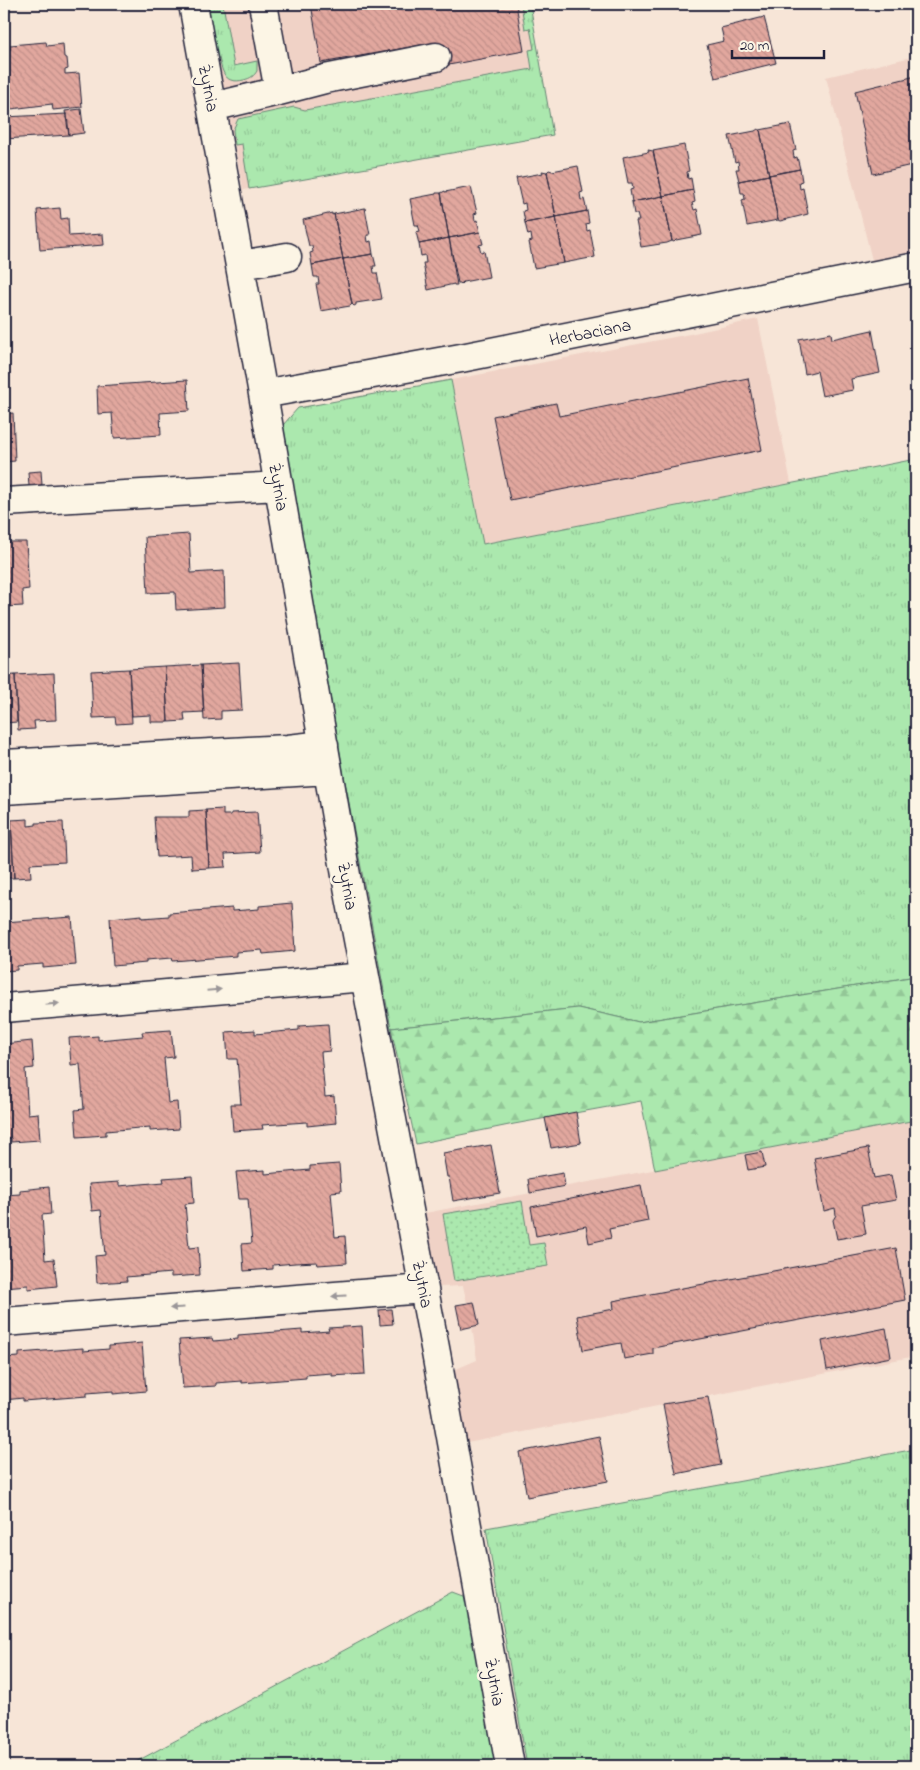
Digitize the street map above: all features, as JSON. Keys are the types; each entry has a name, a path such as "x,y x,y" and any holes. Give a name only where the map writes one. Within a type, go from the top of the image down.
{"street":[{"name":"Żytnia","path":"193,4 241,265 365,977 424,1289 510,1766"},
{"path":"263,4 279,91"},
{"path":"212,107 325,79 436,57"},
{"path":"241,265 287,257"},
{"name":"Herbaciana","path":"263,394 461,358 916,267"},
{"path":"4,502 279,486"},
{"path":"4,764 288,749 326,757"},
{"path":"4,790 326,757"},
{"path":"4,1008 365,977"},
{"path":"4,1322 424,1289"}],"shaded area":[{"path":"203,4 530,4 553,135 243,190 235,145 229,146"},
{"path":"916,56 916,251 872,260 826,77"},
{"path":"758,319 791,483 483,544 451,380"},
{"path":"916,1120 916,1356 467,1443 454,1370 477,1360 472,1327 479,1325 474,1302 467,1303 463,1286 439,1287 425,1213"}],"green space":[{"path":"203,4 223,4 234,66 257,61 257,71 252,77 238,81 229,79 222,69 219,58 213,59"},
{"path":"521,4 530,4 553,135 249,189 242,144 235,145 233,130 238,119 294,107 305,110 532,69 529,50 534,49 530,28 525,29"},
{"path":"451,380 483,544 916,459 916,976 639,1022 578,1008 391,1028 345,782 283,425 298,408"},
{"path":"916,976 916,1120 655,1170 641,1101 416,1144 391,1028 578,1008 639,1022"},
{"path":"522,1201 529,1245 544,1243 548,1266 454,1281 443,1214"},
{"path":"916,1449 916,1766 527,1766 486,1528"},
{"path":"453,1592 469,1598 497,1766 128,1766"}],"building":[{"path":"311,4 516,4 524,51 438,67 433,43 321,63"},
{"path":"764,17 776,63 715,78 707,45 724,41 721,28"},
{"path":"46,42 47,46 63,44 64,57 67,58 68,69 65,70 65,74 79,73 82,107 53,110 52,104 11,109 7,76 4,77 4,51 10,50 10,45"},
{"path":"916,76 916,164 873,174 855,91"},
{"path":"81,109 84,133 69,135 65,111"},
{"path":"67,114 69,135 4,139 4,117"},
{"path":"790,124 796,150 793,151 794,158 797,157 800,169 769,175 760,130"},
{"path":"760,130 769,175 739,181 736,169 739,169 738,161 735,162 729,136"},
{"path":"684,145 689,171 687,172 688,179 691,178 693,190 663,196 653,151"},
{"path":"648,150 653,151 663,196 632,202 630,190 633,189 632,183 628,183 623,157 649,152"},
{"path":"578,166 583,192 580,193 581,200 584,199 587,211 556,217 547,172 549,170"},
{"path":"800,169 802,181 799,182 800,189 803,188 808,214 780,221 778,220 769,175"},
{"path":"542,171 547,172 556,217 525,223 523,211 526,210 525,203 522,204 516,178 543,173"},
{"path":"769,175 778,220 747,226 742,200 745,199 744,193 741,193 739,181"},
{"path":"471,187 477,213 474,214 475,221 477,220 480,232 449,238 441,193"},
{"path":"693,190 695,202 692,203 694,210 697,209 702,235 674,242 672,241 663,196"},
{"path":"441,193 449,238 419,244 416,232 420,231 418,225 415,225 410,199"},
{"path":"663,196 672,241 641,247 636,221 639,221 637,214 634,214 632,202"},
{"path":"60,208 61,219 68,218 69,236 103,234 104,245 40,250 37,210"},
{"path":"365,208 370,235 367,235 368,242 371,241 373,254 343,259 334,214"},
{"path":"587,211 589,223 586,224 587,231 590,230 595,257 564,263 556,217"},
{"path":"332,213 332,215 334,214 343,259 312,265 310,253 313,252 312,246 309,246 303,220"},
{"path":"556,217 564,263 534,268 529,242 532,241 531,234 528,235 525,223"},
{"path":"480,232 483,244 479,245 481,252 484,251 489,277 461,284 458,283 449,238"},
{"path":"449,238 457,285 428,290 423,263 426,263 425,255 421,256 419,244"},
{"path":"373,254 376,266 373,266 374,273 377,273 382,299 356,303 354,306 343,259"},
{"path":"343,259 352,304 350,306 321,311 316,284 319,284 318,277 314,277 312,265"},
{"path":"916,316 916,333 913,317"},
{"path":"872,330 880,373 851,379 853,390 822,396 817,371 805,374 799,339 831,333 832,339"},
{"path":"748,378 762,450 510,500 493,416 556,403 559,416"},
{"path":"187,380 189,411 160,413 161,435 114,438 112,413 98,414 97,386"},
{"path":"4,398 6,414 13,413 15,461 4,462"},
{"path":"41,471 42,485 29,486 28,472"},
{"path":"189,534 191,573 224,571 225,607 176,610 175,592 148,593 145,537"},
{"path":"4,537 8,537 9,542 26,542 29,589 22,590 23,606 4,607"},
{"path":"239,663 242,710 221,711 221,719 204,720 201,665"},
{"path":"201,665 204,712 184,713 185,721 168,722 165,667"},
{"path":"165,667 168,722 151,722 151,715 132,716 129,669"},
{"path":"129,669 132,723 116,724 115,717 93,718 91,671"},
{"path":"54,673 56,720 34,721 35,729 18,730 15,675"},
{"path":"15,675 17,722 4,723 4,676"},
{"path":"223,809 223,815 257,812 260,852 225,854 226,867 209,868 206,810"},
{"path":"206,810 209,868 192,869 191,855 157,857 154,817 189,817 189,811"},
{"path":"28,819 28,826 36,825 36,823 63,822 65,862 30,864 31,877 14,878 11,820"},
{"path":"11,820 14,878 4,878 4,821"},
{"path":"292,903 295,951 263,954 262,950 236,952 236,956 173,961 172,958 146,960 146,963 113,966 110,918 142,915 142,918 169,916 169,913 232,908 232,911 259,909 259,906"},
{"path":"72,917 76,965 43,968 43,964 17,966 17,970 4,971 4,922"},
{"path":"328,1024 330,1051 321,1052 325,1097 334,1096 336,1123 307,1126 307,1122 262,1125 263,1129 233,1131 231,1104 241,1104 237,1059 228,1059 226,1032 255,1030 255,1034 299,1030 299,1026"},
{"path":"171,1030 174,1057 164,1058 168,1103 177,1102 179,1129 150,1131 150,1127 106,1131 106,1135 77,1137 75,1110 84,1109 80,1064 71,1065 69,1038 98,1036 98,1040 143,1036 142,1032"},
{"path":"32,1041 34,1068 25,1069 28,1114 38,1113 40,1140 11,1142 11,1138 4,1139 4,1044"},
{"path":"576,1112 581,1143 551,1148 545,1118"},
{"path":"491,1145 500,1193 453,1201 443,1153"},
{"path":"868,1148 874,1178 891,1175 896,1200 861,1206 866,1234 837,1239 833,1220 836,1215 835,1208 824,1211 814,1158"},
{"path":"762,1152 765,1167 748,1170 745,1155"},
{"path":"339,1164 341,1191 331,1192 335,1237 345,1236 347,1263 318,1265 317,1262 295,1263 273,1265 273,1269 244,1271 242,1244 252,1243 248,1199 239,1199 236,1172 265,1170 265,1174 310,1170 310,1166"},
{"path":"563,1173 565,1186 530,1193 528,1179"},
{"path":"192,1176 194,1203 185,1204 189,1248 198,1247 200,1275 171,1277 171,1273 126,1277 127,1281 97,1283 95,1256 105,1255 101,1210 92,1211 89,1184 119,1182 119,1186 164,1182 163,1178"},
{"path":"641,1185 648,1221 609,1229 611,1238 589,1243 586,1226 536,1236 531,1207"},
{"path":"49,1187 51,1214 42,1215 45,1260 54,1259 57,1286 28,1289 28,1285 4,1287 4,1195 20,1194 20,1190"},
{"path":"896,1248 905,1300 653,1348 653,1354 624,1359 621,1343 583,1350 577,1316 614,1309 613,1301"},
{"path":"474,1302 479,1325 461,1329 456,1305"},
{"path":"391,1309 393,1324 380,1325 379,1310"},
{"path":"362,1326 365,1374 332,1376 332,1373 306,1375 306,1378 216,1383 216,1386 183,1388 179,1340 212,1338 213,1341 238,1339 238,1335 302,1330 302,1333 329,1331 328,1328"},
{"path":"886,1328 891,1357 827,1370 822,1341"},
{"path":"142,1343 146,1391 113,1394 113,1391 87,1393 87,1396 23,1401 23,1398 4,1400 4,1358 19,1357 19,1353 83,1348 83,1351 109,1349 109,1346"},
{"path":"708,1397 721,1465 676,1474 663,1404"},
{"path":"599,1436 608,1481 527,1497 519,1452"}]}
